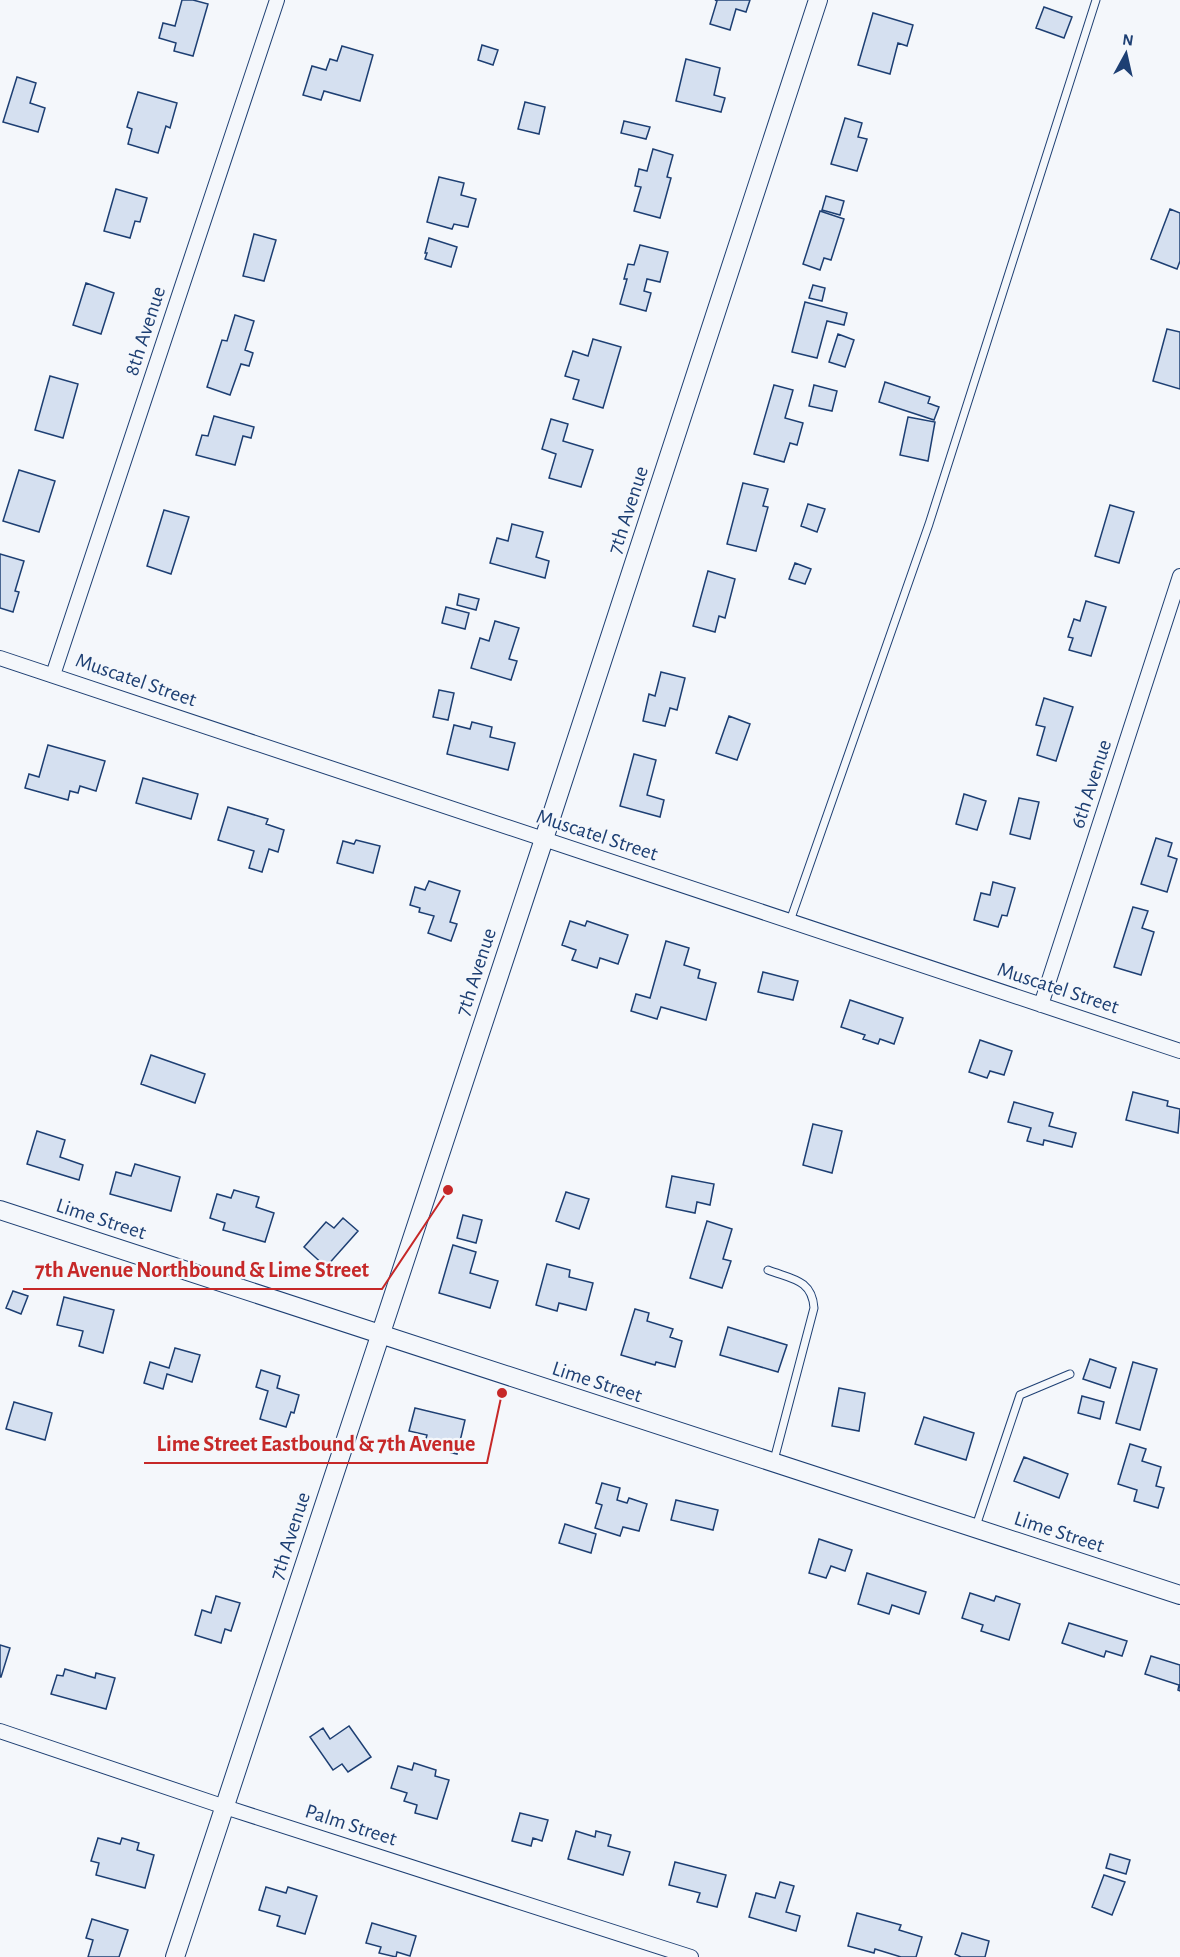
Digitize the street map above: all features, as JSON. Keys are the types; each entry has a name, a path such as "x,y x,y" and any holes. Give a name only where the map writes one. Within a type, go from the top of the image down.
{"street":[{"name":"8th Avenue","path":"53,675 277,0"},
{"name":"7th Avenue","path":"175,1957 818,0"},
{"name":"6th Avenue","path":"1041,1005 1180,576"},
{"name":"Muscatel Street","path":"0,658 1180,1051"},
{"name":"Lime Street","path":"0,1210 1180,1595"},
{"name":"Palm Street","path":"0,1731 225,1807 691,1957"}],"lane":[{"path":"790,921 929,524 1096,0"},
{"path":"768,1270 807,1286 813,1296 814,1308 773,1463"},
{"path":"975,1528 1020,1395 1070,1374"}],"building":[{"path":"182,0 208,4 193,56 174,51 176,43 159,38 163,23 175,26"},
{"path":"715,0 750,0 746,12 736,9 730,30 710,24 717,1"},
{"path":"1044,7 1072,17 1064,38 1036,28"},
{"path":"873,13 913,25 907,46 898,43 890,74 858,65"},
{"path":"482,45 498,50 493,65 478,60"},
{"path":"342,46 373,55 360,101 324,91 321,100 303,95 312,66 326,70 330,59 337,61"},
{"path":"686,59 720,68 714,95 725,98 721,112 676,101"},
{"path":"17,77 36,83 30,103 45,108 38,132 3,122"},
{"path":"138,92 177,103 170,128 166,126 158,153 128,144 132,129 127,127"},
{"path":"525,102 545,107 539,134 518,129"},
{"path":"845,118 862,123 858,137 867,139 857,171 831,164"},
{"path":"624,121 650,127 646,139 621,133"},
{"path":"653,149 673,155 667,177 671,178 660,218 634,211 641,187 635,186 639,169 647,171"},
{"path":"439,177 464,183 461,195 476,199 468,227 454,224 452,229 427,222"},
{"path":"116,189 147,198 140,222 135,221 130,238 104,231"},
{"path":"826,196 844,201 840,215 822,210"},
{"path":"1170,209 1180,213 1180,261 1177,269 1151,259"},
{"path":"820,211 844,219 831,260 824,258 820,270 803,264"},
{"path":"254,234 276,240 264,281 243,276"},
{"path":"429,238 457,247 451,267 425,259"},
{"path":"640,245 668,252 660,282 647,279 644,291 651,293 646,311 620,304 627,279 624,279 628,264 634,265"},
{"path":"86,283 114,293 101,334 73,325"},
{"path":"813,285 825,288 822,301 809,298"},
{"path":"805,302 847,313 844,325 827,321 817,358 792,352"},
{"path":"235,315 254,321 245,350 253,353 249,366 241,364 230,395 207,387 222,340 227,341"},
{"path":"1167,329 1180,332 1180,389 1153,381"},
{"path":"838,334 854,340 845,367 829,362"},
{"path":"593,339 621,347 603,408 573,399 579,380 565,376 573,351 588,356"},
{"path":"50,376 78,384 63,438 35,430"},
{"path":"885,382 930,397 928,403 939,407 934,420 879,402"},
{"path":"774,385 793,390 785,418 803,423 797,445 790,443 784,462 754,454"},
{"path":"814,385 837,391 832,411 809,406"},
{"path":"214,416 254,427 251,438 243,436 235,465 196,455 202,435 208,436"},
{"path":"908,417 935,422 928,461 900,455"},
{"path":"551,419 568,424 563,441 593,450 581,487 549,478 556,454 542,449"},
{"path":"19,470 55,481 39,532 3,521"},
{"path":"743,483 768,489 763,506 768,507 756,551 727,544"},
{"path":"808,504 825,509 817,532 801,526"},
{"path":"1110,505 1134,512 1119,563 1095,556"},
{"path":"164,510 189,517 171,574 147,566"},
{"path":"512,524 543,532 536,557 549,561 545,578 490,563 497,538 508,541"},
{"path":"0,554 24,561 15,591 19,592 13,612 0,608"},
{"path":"795,563 811,569 805,584 789,579"},
{"path":"708,571 735,579 725,618 719,616 715,632 693,626"},
{"path":"459,594 479,599 476,610 457,605"},
{"path":"1086,601 1106,607 1091,656 1069,650 1073,638 1068,637 1074,619 1080,621"},
{"path":"446,607 469,613 465,629 442,623"},
{"path":"495,621 519,628 509,659 517,661 511,680 471,668 480,638 489,641"},
{"path":"661,672 685,678 677,710 670,708 665,726 643,721 649,694 655,696"},
{"path":"439,690 454,693 448,720 433,717"},
{"path":"1044,698 1073,707 1056,761 1037,755 1045,727 1036,725"},
{"path":"729,716 750,724 737,760 716,753"},
{"path":"472,722 492,727 490,737 515,743 508,770 447,754 454,725 470,729"},
{"path":"48,745 105,761 96,791 80,786 78,793 70,791 68,800 25,788 29,774 39,777"},
{"path":"634,754 656,760 647,795 664,800 660,817 620,806"},
{"path":"143,778 198,794 191,819 136,803"},
{"path":"964,794 986,801 977,830 956,824"},
{"path":"1019,798 1039,802 1030,839 1010,834"},
{"path":"228,807 268,819 266,824 284,830 278,852 269,849 262,872 249,868 254,851 218,840"},
{"path":"1156,838 1172,843 1168,856 1177,859 1167,892 1141,884"},
{"path":"356,840 380,846 373,873 337,863 343,841 354,844"},
{"path":"429,881 460,891 450,922 457,924 451,941 428,933 434,916 419,912 420,908 410,905 415,887 425,890"},
{"path":"993,882 1015,888 1007,916 1002,915 998,927 974,920 981,893 990,895"},
{"path":"1133,907 1148,911 1142,928 1154,932 1141,975 1114,967"},
{"path":"570,921 585,926 587,921 628,935 618,964 600,958 597,968 572,960 576,950 562,945"},
{"path":"666,941 689,948 684,965 700,970 698,978 716,983 706,1020 661,1007 657,1019 631,1011 636,994 650,998"},
{"path":"763,972 798,981 793,1000 758,992"},
{"path":"850,1000 903,1018 894,1044 880,1039 878,1044 863,1039 865,1035 841,1027"},
{"path":"980,1040 1012,1051 1004,1075 990,1071 987,1078 969,1072"},
{"path":"151,1055 205,1074 195,1103 141,1084"},
{"path":"1133,1092 1168,1101 1167,1106 1180,1109 1178,1133 1126,1120"},
{"path":"1014,1102 1053,1113 1049,1126 1076,1133 1072,1147 1044,1140 1043,1145 1027,1141 1031,1128 1008,1122"},
{"path":"813,1124 842,1131 832,1173 803,1165"},
{"path":"37,1131 65,1140 60,1157 83,1165 79,1180 27,1164"},
{"path":"135,1164 180,1177 171,1211 110,1194 116,1172 131,1176"},
{"path":"672,1176 714,1184 710,1205 697,1202 695,1213 666,1207"},
{"path":"234,1190 259,1197 256,1207 274,1213 265,1242 223,1230 225,1223 210,1218 217,1194 231,1198"},
{"path":"566,1192 589,1199 579,1229 556,1221"},
{"path":"463,1215 482,1220 476,1243 457,1238"},
{"path":"343,1218 358,1231 326,1267 304,1247 326,1222 334,1228"},
{"path":"707,1221 732,1229 723,1259 731,1261 722,1288 690,1278"},
{"path":"453,1245 476,1252 470,1273 498,1281 490,1308 439,1293"},
{"path":"547,1264 570,1270 569,1277 593,1283 586,1310 559,1303 557,1311 536,1305"},
{"path":"13,1291 28,1296 21,1314 6,1308"},
{"path":"64,1297 114,1310 103,1353 79,1346 83,1331 57,1325"},
{"path":"635,1309 649,1313 647,1321 673,1329 670,1337 682,1341 675,1367 656,1362 655,1365 621,1355"},
{"path":"728,1327 787,1345 778,1372 720,1355"},
{"path":"175,1348 200,1355 192,1382 167,1374 163,1389 144,1383 150,1362 169,1368"},
{"path":"1090,1359 1116,1368 1110,1388 1083,1379"},
{"path":"1133,1362 1157,1369 1140,1430 1116,1423"},
{"path":"261,1370 280,1376 277,1388 299,1395 294,1413 291,1412 286,1427 260,1419 268,1391 256,1387"},
{"path":"839,1388 865,1393 859,1431 832,1426"},
{"path":"1082,1396 1104,1402 1100,1419 1078,1413"},
{"path":"14,1402 52,1413 45,1440 6,1429"},
{"path":"415,1408 465,1420 457,1454 424,1446 427,1435 409,1431"},
{"path":"924,1417 974,1433 966,1460 915,1444"},
{"path":"1130,1444 1146,1449 1142,1461 1161,1467 1156,1486 1164,1488 1158,1508 1134,1501 1137,1490 1118,1484"},
{"path":"1024,1457 1068,1474 1059,1498 1014,1481"},
{"path":"602,1483 620,1488 617,1500 627,1503 629,1498 647,1504 639,1531 623,1527 620,1536 595,1528 602,1505 596,1503"},
{"path":"676,1500 718,1510 713,1530 671,1520"},
{"path":"565,1524 596,1534 591,1553 559,1543"},
{"path":"819,1539 852,1550 845,1571 831,1566 826,1578 809,1573"},
{"path":"867,1573 926,1592 919,1614 892,1605 889,1614 858,1604"},
{"path":"970,1593 994,1601 996,1596 1020,1604 1009,1640 981,1631 983,1625 962,1618"},
{"path":"216,1596 240,1603 231,1631 225,1629 221,1643 195,1635 202,1610 211,1613"},
{"path":"1069,1623 1127,1641 1122,1656 1106,1651 1104,1657 1062,1643"},
{"path":"0,1645 10,1648 1,1677 0,1677"},
{"path":"1151,1656 1180,1665 1180,1691 1178,1690 1179,1685 1145,1674"},
{"path":"65,1669 95,1678 96,1673 115,1678 106,1709 51,1694 57,1675 63,1676"},
{"path":"349,1726 371,1757 348,1772 342,1764 333,1770 310,1737 323,1728 330,1739"},
{"path":"414,1763 436,1770 435,1776 449,1780 437,1819 415,1813 417,1805 404,1801 407,1793 391,1788 398,1766 412,1770"},
{"path":"520,1813 548,1820 542,1841 533,1838 531,1846 512,1841"},
{"path":"576,1831 595,1837 596,1831 611,1835 608,1846 630,1852 623,1875 568,1859"},
{"path":"98,1838 120,1844 122,1838 139,1843 137,1850 154,1855 145,1888 96,1875 99,1863 91,1861"},
{"path":"1110,1854 1130,1860 1126,1874 1106,1868"},
{"path":"675,1862 726,1875 717,1907 697,1902 700,1893 669,1885"},
{"path":"1104,1875 1125,1882 1112,1915 1092,1907"},
{"path":"780,1882 794,1886 786,1912 800,1916 796,1931 749,1917 756,1893 775,1898"},
{"path":"266,1887 286,1893 288,1887 317,1896 305,1934 277,1926 280,1916 259,1910"},
{"path":"857,1913 901,1925 899,1930 922,1937 916,1957 901,1957 875,1949 874,1953 848,1946"},
{"path":"92,1919 128,1930 119,1957 88,1957 93,1940 86,1938"},
{"path":"372,1923 416,1936 410,1956 397,1952 396,1957 379,1953 381,1947 366,1943"},
{"path":"962,1933 989,1941 985,1957 961,1957 955,1954"}],"place":[{"name":"7th Avenue Northbound & Lime Street","path":"448,1190"},
{"name":"Lime Street Eastbound & 7th Avenue","path":"502,1393"}]}
